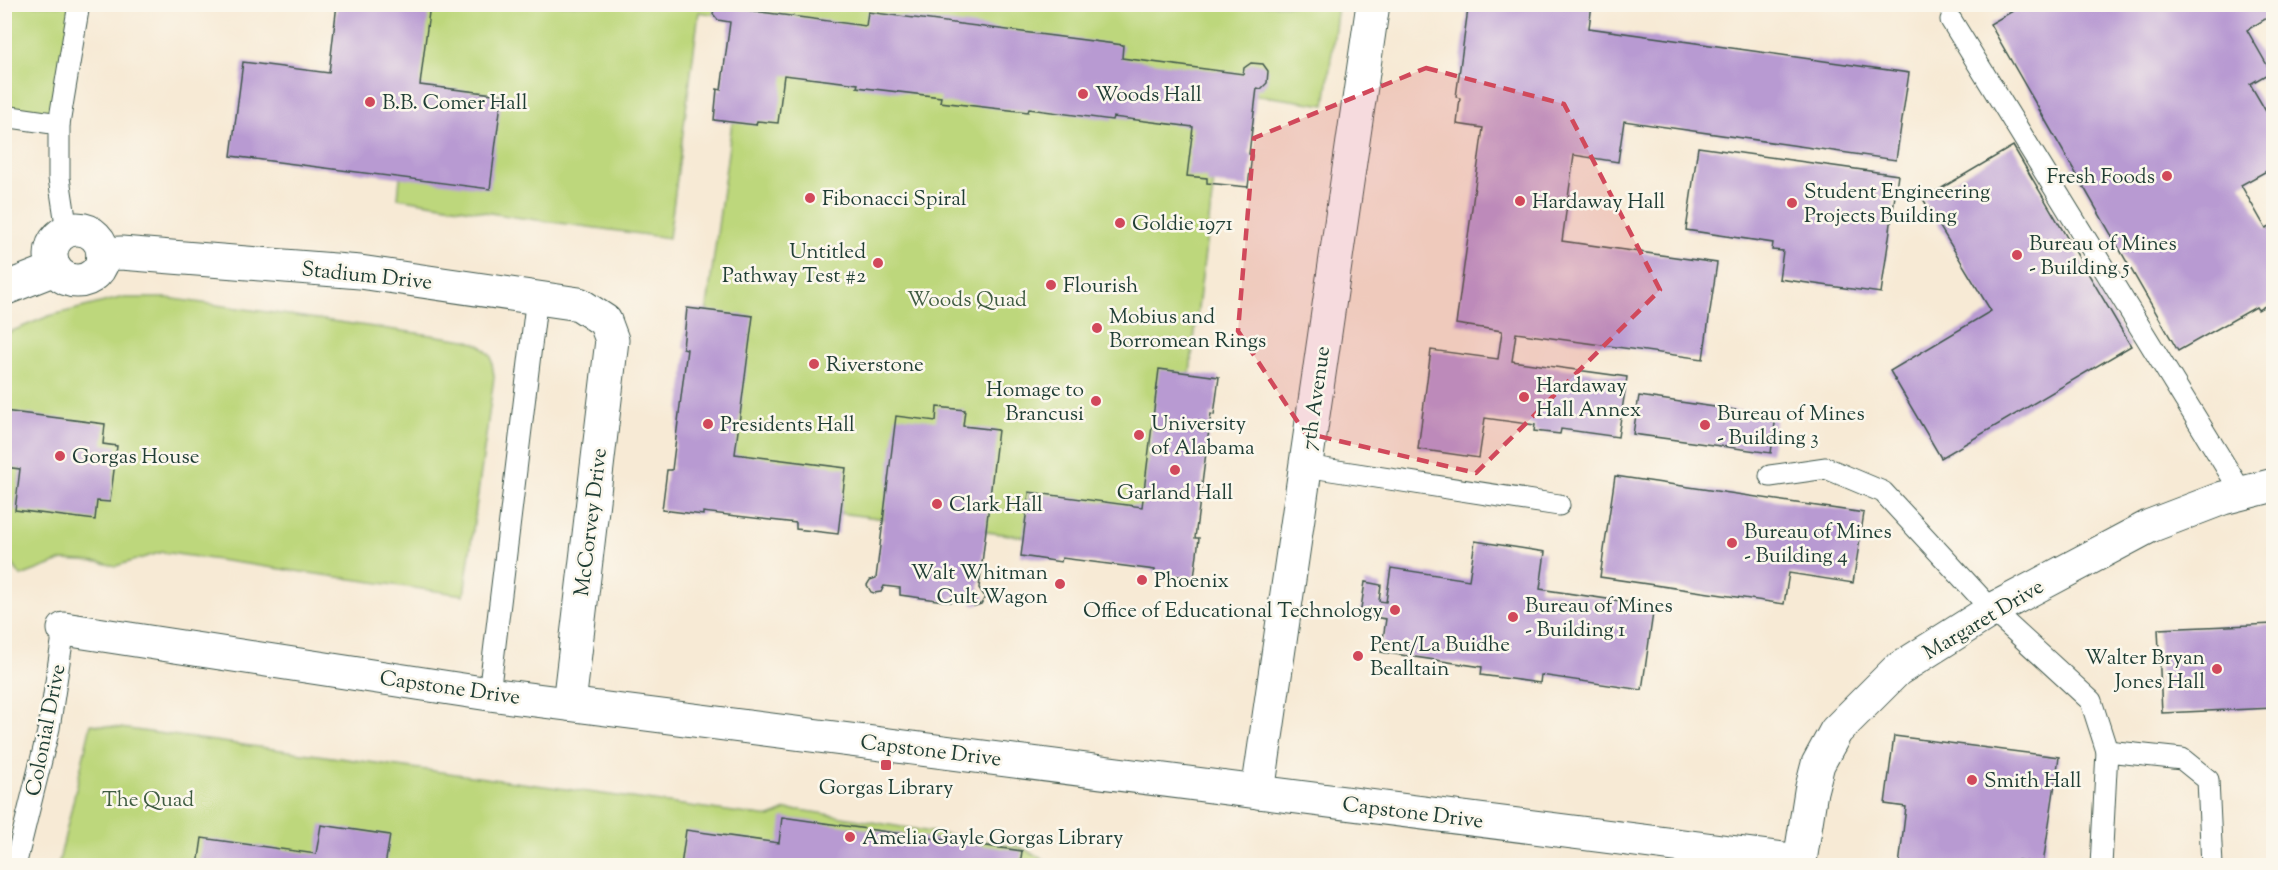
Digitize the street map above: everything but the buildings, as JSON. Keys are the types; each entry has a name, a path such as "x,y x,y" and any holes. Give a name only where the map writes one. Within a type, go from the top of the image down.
{"street":[{"name":"7th Avenue","path":"1258,792 1373,4"},
{"path":"76,229 91,233 98,238 104,254 99,269 86,279 69,280 55,269 51,251 60,236 76,229"},
{"name":"Stadium Drive","path":"104,254 121,253 360,272 537,296 579,304 604,321 612,340"},
{"path":"4,289 55,269"},
{"name":"McCorvey Drive","path":"569,704 612,340"},
{"name":"Margaret Drive","path":"1800,863 1811,791 1818,764 1836,731 1897,670 1992,610 2150,526 2223,498 2274,485"},
{"name":"Capstone Drive","path":"64,629 489,694 1800,863"}],"lane":[{"path":"67,231 59,178 59,124 79,4"},
{"path":"1951,20 2242,494"},
{"path":"4,116 59,124"},
{"path":"489,694 537,296"},
{"path":"1305,466 1559,505"},
{"path":"1770,476 1826,468 1883,492 1992,610 2091,701 2107,750 2101,866"},
{"name":"Colonial Drive","path":"15,866 49,728 64,629"},
{"path":"2107,750 2182,759 2208,780 2212,866"}],"highlighted area":[{"path":"1426,68 1564,104 1660,290 1476,473 1305,433 1238,331 1254,138"}],"green space":[{"path":"5,5 79,5 59,124 5,116"},
{"path":"421,5 1338,5 1325,105 699,12 669,238 398,198"},
{"name":"Woods Quad","path":"743,41 1224,101 1167,555 682,493"},
{"path":"120,298 167,298 466,340 480,345 491,356 494,377 464,595 162,552 116,566 98,562 63,560 21,576 5,554 5,334 49,316"},
{"name":"The Quad","path":"91,724 770,817 786,810 801,810 1020,847 1053,865 58,866"}],"place":[{"name":"Woods Hall","path":"1083,94"},
{"name":"B.B. Comer Hall","path":"370,102"},
{"name":"Fresh Foods","path":"2167,176"},
{"name":"Fibonacci Spiral","path":"810,198"},
{"name":"Hardaway Hall","path":"1520,201"},
{"name":"Student Engineering Projects Building","path":"1792,203"},
{"name":"Goldie 1971","path":"1120,223"},
{"name":"Bureau of Mines - Building 5","path":"2017,255"},
{"name":"Untitled Pathway Test #2","path":"878,263"},
{"name":"Flourish","path":"1051,285"},
{"name":"Mobius and Borromean Rings","path":"1097,328"},
{"name":"Riverstone","path":"814,364"},
{"name":"Hardaway Hall Annex","path":"1524,397"},
{"name":"Homage to Brancusi","path":"1096,401"},
{"name":"Presidents Hall","path":"708,424"},
{"name":"Bureau of Mines - Building 3","path":"1705,425"},
{"name":"University of Alabama","path":"1139,435"},
{"name":"Gorgas House","path":"60,456"},
{"name":"Garland Hall","path":"1175,470"},
{"name":"Clark Hall","path":"937,504"},
{"name":"Bureau of Mines - Building 4","path":"1732,543"},
{"name":"Phoenix","path":"1142,580"},
{"name":"Walt Whitman Cult Wagon","path":"1060,584"},
{"name":"Office of Educational Technology","path":"1395,610"},
{"name":"Bureau of Mines - Building 1","path":"1513,617"},
{"name":"Pent/La Buidhe Bealltain","path":"1358,656"},
{"name":"Walter Bryan Jones Hall","path":"2217,669"},
{"name":"Gorgas Library","path":"886,765"},
{"name":"Smith Hall","path":"1972,780"},
{"name":"Amelia Gayle Gorgas Library","path":"850,837"}]}
